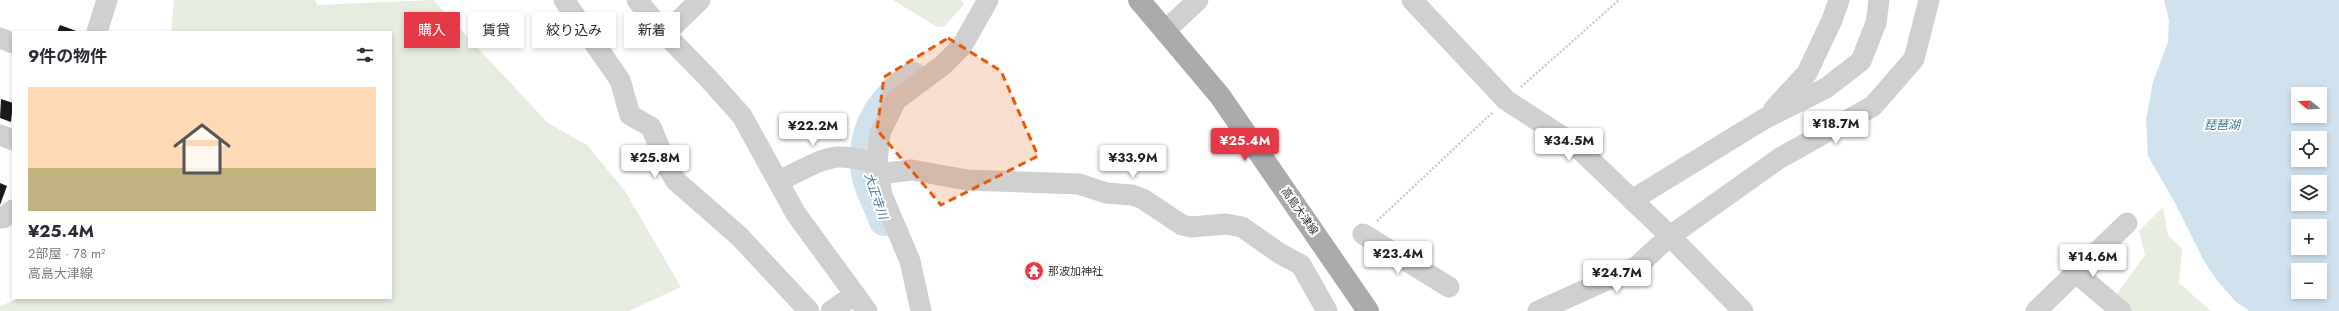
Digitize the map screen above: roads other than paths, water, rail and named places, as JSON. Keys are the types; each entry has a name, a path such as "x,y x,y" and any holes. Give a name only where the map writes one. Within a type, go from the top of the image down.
{"main road":[{"name":"高島大津線","path":"1139,0 1166,30 1220,96 1368,311"}],"street":[{"path":"97,31 107,0"},
{"path":"564,0 620,80 630,115 651,127 668,168 676,181 710,209 738,236 809,311"},
{"path":"637,0 647,12"},
{"path":"680,19 700,0"},
{"path":"921,311 910,261 882,195 871,164 880,133 896,100 943,65 962,46 988,0"},
{"path":"1166,30 1198,0"},
{"path":"1764,119 1806,73 1832,20 1839,0"},
{"path":"1632,200 1764,119 1826,88 1861,61 1876,23 1879,0"},
{"path":"1538,311 1636,267 1670,236 1780,158 1873,106 1914,58 1929,0"},
{"path":"1424,4 1506,100 1574,144 1670,236 1743,311"},
{"path":"0,38 12,43"},
{"path":"679,48 708,77 742,116 796,214 867,311"},
{"path":"0,135 12,140"},
{"path":"778,181 821,161 837,157 967,180 1079,184 1106,193 1132,195 1143,199 1182,225 1191,227 1226,224 1242,227 1279,253 1301,264 1327,311"},
{"path":"0,218 12,211"},
{"path":"2036,311 2127,223"},
{"path":"1363,234 1449,287"},
{"path":"2075,272 2121,311"},
{"path":"831,311 854,295"}],"water":[{"name":"琵琶湖","path":"2164,0 2339,0 2339,311 2249,311 2235,301 2216,279 2204,261 2174,201 2148,156 2146,120 2153,82 2168,42 2169,20"}],"waterway":[{"name":"大正寺川","path":"884,221 867,179 865,158 866,143 875,118 882,107 901,86 913,77"}],"place":[{"name":"那波加神社","path":"1034,271"}]}
